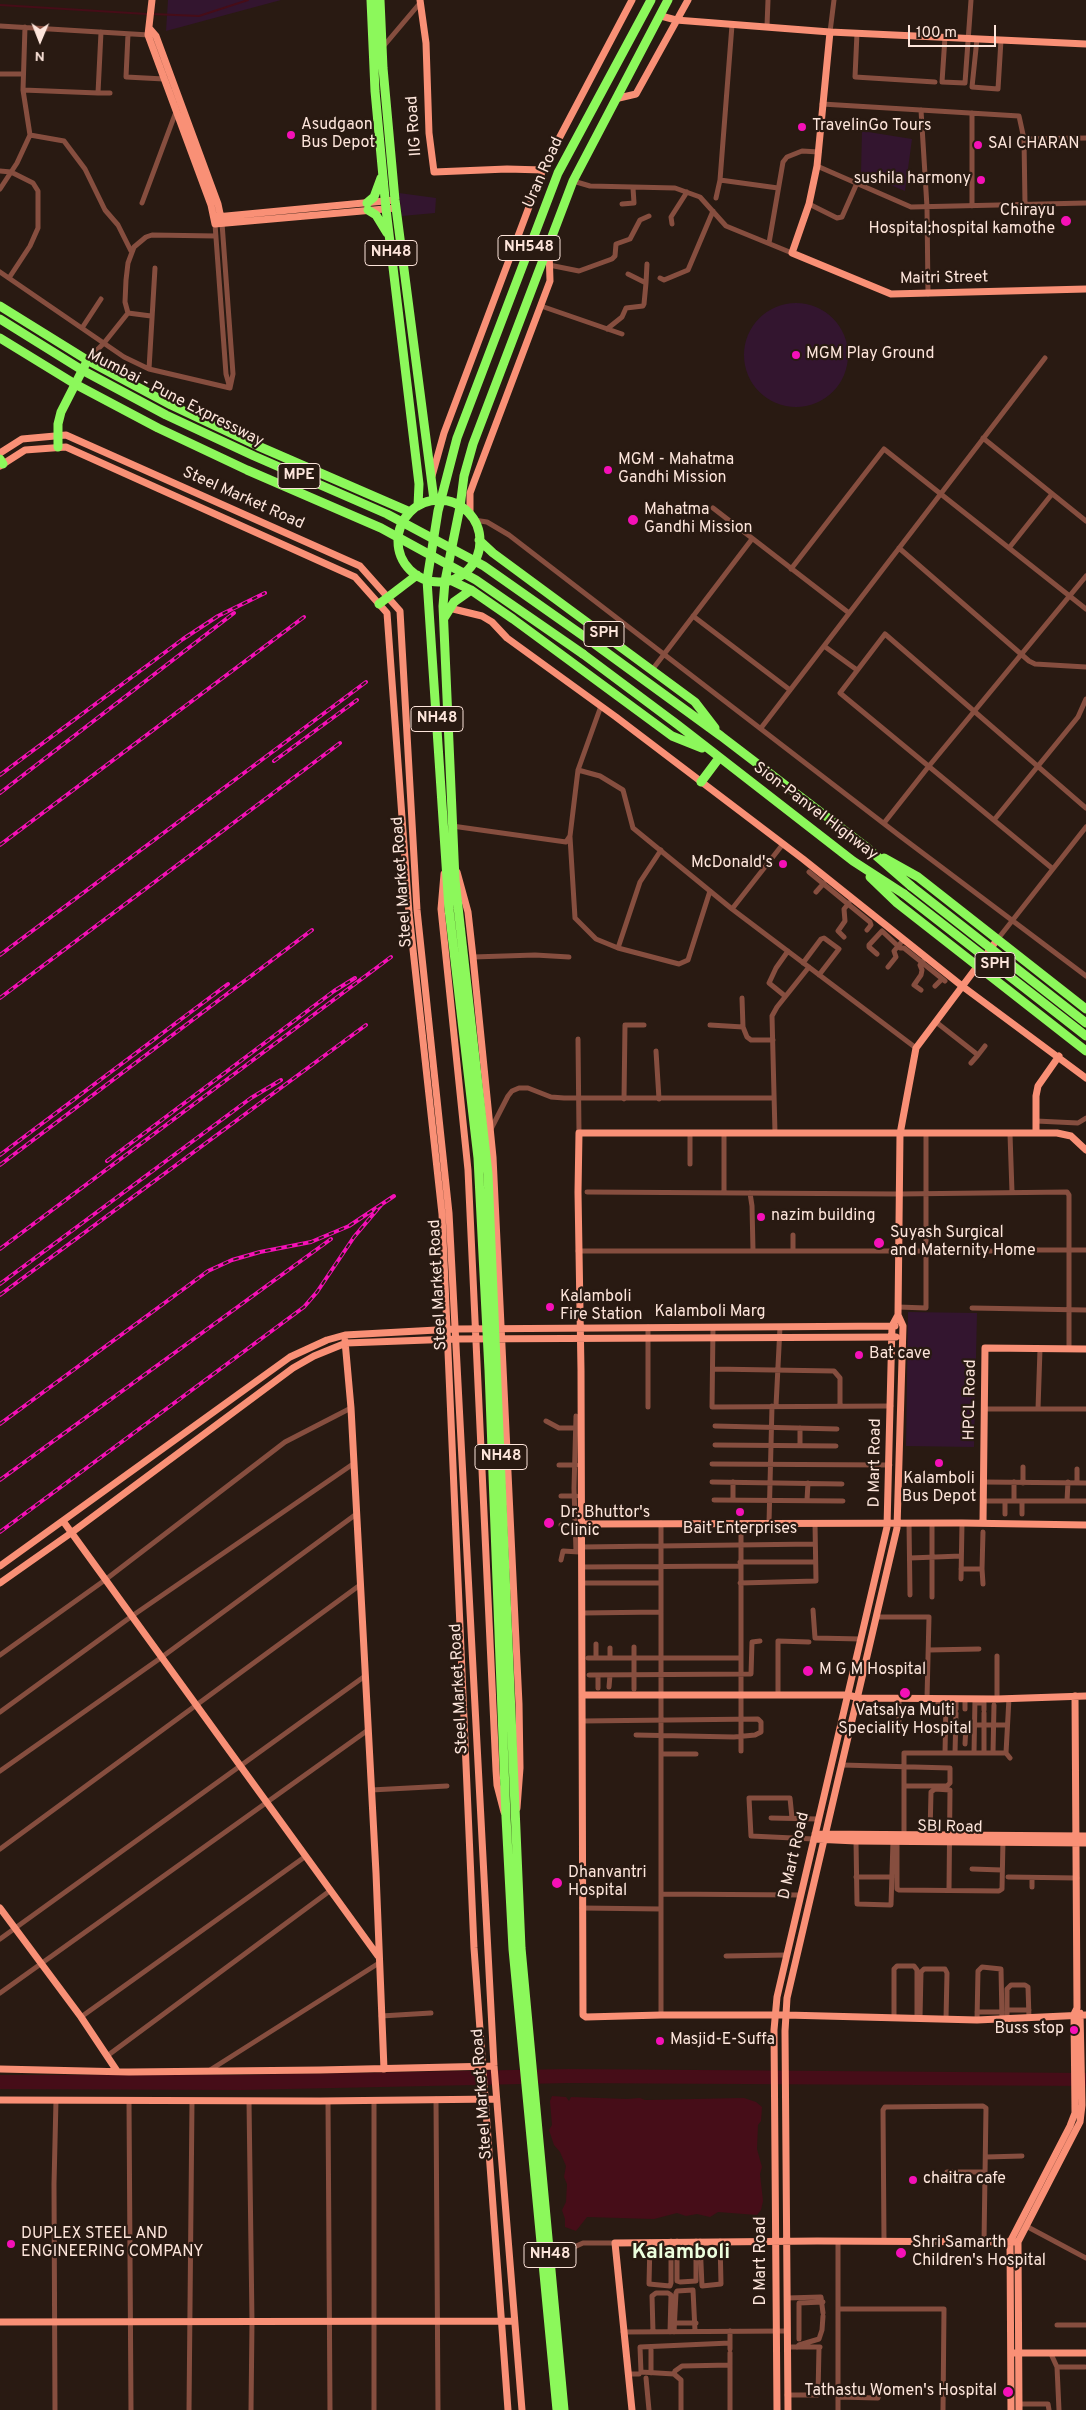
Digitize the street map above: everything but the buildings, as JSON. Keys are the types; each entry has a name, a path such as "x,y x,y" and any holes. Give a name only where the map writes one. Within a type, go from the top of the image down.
{"highway":[{"name":"NH48","path":"371,0 372,49 382,172 390,205 437,500"},
{"name":"NH48","path":"380,0 390,205 389,237 419,484 418,506"},
{"name":"Uran Road","path":"447,581 464,476 473,444 548,246 573,181 670,0"},
{"name":"Uran Road","path":"437,500 457,438 558,173 648,3"},
{"path":"382,172 374,197 368,207 376,215 389,237"},
{"path":"0,306 87,360 171,405 232,434 410,512"},
{"name":"Mumbai - Pune Expressway","path":"0,319 82,370 166,415 387,514 484,566 721,736"},
{"name":"Mumbai - Pune Expressway","path":"0,338 75,384 158,428 247,470 381,528 476,580 583,654 678,725 709,751"},
{"path":"58,447 57,436 61,412 87,360"},
{"path":"427,580 437,500"},
{"path":"437,500 460,507 472,518 480,540 472,565 464,573 447,581 427,580 417,575 403,560 398,546 399,530 410,512 418,506 437,500"},
{"name":"SPH","path":"480,540 492,553 695,702 721,736"},
{"path":"379,604 417,575"},
{"name":"NH48","path":"427,580 450,859"},
{"name":"NH48","path":"447,581 444,618 452,826 450,918 478,1158 495,1329 506,1817 514,1949 527,2057 557,2410"},
{"name":"SPH","path":"447,581 471,590 672,736 709,751"},
{"path":"444,618 449,608 471,590"},
{"name":"Sion-Panvel Highway","path":"721,736 865,846 911,886 1086,1023"},
{"name":"Sion-Panvel Highway","path":"709,751 853,862 904,894 1086,1036"},
{"path":"701,782 719,758"},
{"path":"865,846 918,878 1086,1009"},
{"path":"853,862 897,903 1086,1051"},
{"name":"NH48","path":"495,1339 527,2057"},
{"name":"NH48","path":"531,2101 550,2253 564,2410"}],"street":[{"path":"152,0 151,31 164,79 218,220 216,236 226,374 230,388"},
{"path":"432,477 444,433 543,170 632,0"},
{"path":"619,98 636,94 688,0"},
{"path":"767,26 768,0"},
{"path":"792,253 809,204 817,166 834,0"},
{"path":"971,0 973,38 972,86 998,89 1001,40"},
{"path":"372,49 382,48 420,2"},
{"name":"IIG Road","path":"420,2 426,43 429,133 434,172 507,169 543,170"},
{"path":"661,16 676,20 830,32 1086,44"},
{"path":"716,198 720,180 732,25"},
{"path":"0,26 128,34 151,31"},
{"path":"0,189 30,135 23,90 25,27"},
{"path":"151,31 180,101 218,204 233,374 230,388"},
{"path":"98,93 101,32"},
{"path":"858,33 855,77 936,82"},
{"path":"128,34 126,76 164,79"},
{"path":"945,37 942,82 965,83 973,38"},
{"path":"0,74 23,74"},
{"path":"23,90 110,93"},
{"path":"142,203 180,101"},
{"path":"822,104 1019,116 1024,139 1025,204"},
{"path":"921,110 927,207 928,294"},
{"path":"972,113 972,206"},
{"path":"30,135 64,141 85,169 105,210 118,225 131,250 124,293 128,313 104,343 87,360"},
{"path":"1024,139 1086,138"},
{"path":"769,243 783,162 787,157 802,151 819,152"},
{"path":"817,166 908,207 1086,202"},
{"path":"0,171 11,172 37,187 39,220 33,241 9,278"},
{"path":"720,180 778,188"},
{"path":"573,181 590,186 675,188 700,197 713,211 688,270 664,280 660,278"},
{"path":"809,204 838,218 842,217 857,184"},
{"path":"622,204 634,203 633,188"},
{"path":"672,224 671,217 687,192"},
{"path":"218,220 390,205"},
{"name":"Maitri Street","path":"713,211 726,226 882,292 928,294 1086,289"},
{"path":"549,265 579,271 612,258 615,256 616,244 630,239 640,220 649,216"},
{"path":"131,250 146,237 152,235 216,236"},
{"path":"548,246 550,281 470,494 472,518 488,522 509,535 884,824 1086,976"},
{"path":"608,329 622,317 626,308 643,306 647,264"},
{"path":"149,369 150,316 155,268"},
{"path":"0,272 124,357 149,369 230,388"},
{"path":"628,274 646,283"},
{"path":"82,328 101,299"},
{"path":"541,306 622,334"},
{"path":"128,313 150,316"},
{"path":"761,728 1045,358"},
{"name":"Steel Market Road","path":"0,453 22,439 66,435 360,566 400,611 417,910 449,1213 496,2099 522,2410"},
{"path":"983,438 1086,521"},
{"name":"Steel Market Road","path":"1,463 25,450 66,447 355,577 387,613 409,913 442,1214 481,2066 508,2410"},
{"path":"791,569 884,449 1086,609"},
{"path":"1009,548 1052,494"},
{"path":"713,508 849,613"},
{"path":"652,670 752,539"},
{"path":"899,548 1022,656 1035,664 1086,667"},
{"path":"884,824 929,766 1022,656 1086,576"},
{"path":"449,608 482,616 507,638 601,706 783,844 850,902 870,922 871,925 867,930"},
{"path":"693,616 790,690"},
{"path":"1053,869 840,692 885,634 1086,808"},
{"path":"824,646 857,670"},
{"path":"994,820 1078,717 1086,699"},
{"path":"601,706 578,770 570,836 575,918 596,939 618,948 679,964 688,960 692,951 710,890"},
{"path":"578,770 600,776 624,790 633,828 732,909 916,1048"},
{"path":"452,826 561,843 566,842 570,836"},
{"path":"997,940 1086,827"},
{"path":"732,909 783,844"},
{"path":"618,948 640,882 661,850"},
{"path":"450,859 468,912 491,1131 495,1339"},
{"path":"450,859 441,909 466,1138 477,1329 496,1770 500,1800 506,1817"},
{"path":"809,872 826,882"},
{"path":"816,892 826,882"},
{"path":"844,937 838,931 845,921 844,909 850,902"},
{"path":"850,902 904,939 943,980 935,986"},
{"path":"877,954 869,947 879,931 884,932 898,946 924,960 962,986 1059,1056 1086,1078"},
{"path":"803,963 821,939 824,938 839,949 819,975"},
{"path":"888,967 896,956 894,950 904,939"},
{"name":"D Mart Road","path":"788,2410 786,2015 791,1978 898,1523 903,1337 903,1326 898,1315 900,1134 916,1048 997,940"},
{"path":"785,996 769,985 788,951"},
{"path":"473,957 535,955 569,957"},
{"path":"921,990 914,985 921,975 924,960"},
{"path":"775,1133 772,1016 785,996 809,967"},
{"path":"742,998 743,1027 747,1037 751,1040 773,1040"},
{"path":"936,1022 978,1055"},
{"path":"624,1098 625,1025 644,1025"},
{"path":"710,1025 743,1027"},
{"path":"578,1039 580,1328 578,1524 582,1567 582,2014 586,2017 786,2015 946,2019 977,2016 1080,2013"},
{"path":"970,1063 985,1046"},
{"path":"656,1051 659,1099"},
{"path":"1036,1133 1038,1086 1059,1056"},
{"path":"491,1131 500,1110 512,1091 528,1088 551,1097 659,1099 773,1098"},
{"path":"1036,1121 1078,1123 1086,1118"},
{"path":"690,1133 690,1164"},
{"path":"724,1133 724,1192"},
{"path":"579,1134 1057,1133 1071,1136 1086,1150"},
{"path":"898,1307 926,1308 926,1134"},
{"path":"1010,1134 1012,1192"},
{"path":"587,1192 1069,1193 1069,1349"},
{"path":"750,1193 753,1250"},
{"path":"793,1235 793,1250"},
{"path":"1018,1250 1086,1250"},
{"path":"578,1251 991,1251"},
{"path":"972,1308 1086,1310"},
{"name":"D Mart Road","path":"777,2410 775,2064 777,1997 887,1523 890,1465 892,1326 898,1315"},
{"name":"Kalamboli Marg","path":"0,1566 290,1358 327,1340 345,1335 455,1329 903,1326"},
{"path":"648,1327 648,1407"},
{"path":"713,1327 712,1407 891,1406"},
{"path":"769,1523 771,1444 780,1327"},
{"path":"345,1335 351,1408 384,2069"},
{"name":"Kalamboli Marg","path":"0,1583 71,1533 293,1368 314,1356 346,1343 447,1339 903,1337"},
{"name":"HPCL Road","path":"983,1523 985,1348 1086,1349"},
{"path":"1038,1409 1040,1349"},
{"path":"712,1370 834,1371 840,1378 840,1406"},
{"path":"0,1654 106,1580 285,1442 351,1408"},
{"path":"984,1409 1086,1410"},
{"path":"576,1416 578,1428"},
{"path":"546,1421 559,1428 578,1428"},
{"path":"715,1426 838,1429"},
{"path":"800,1428 800,1444"},
{"path":"452,1442 461,1442"},
{"path":"715,1445 800,1444 836,1446"},
{"path":"890,1447 901,1447"},
{"path":"0,1712 132,1616 353,1464"},
{"path":"712,1464 890,1465"},
{"path":"559,1465 578,1465"},
{"path":"1023,1467 1023,1482"},
{"path":"1077,1469 1077,1482"},
{"path":"712,1482 842,1484"},
{"path":"733,1482 733,1500"},
{"path":"984,1482 1086,1482"},
{"path":"1014,1482 1014,1501"},
{"path":"1067,1501 1068,1482"},
{"path":"807,1500 808,1483"},
{"path":"561,1496 578,1496"},
{"path":"714,1500 843,1501"},
{"path":"983,1501 1086,1501"},
{"path":"1005,1501 1005,1514"},
{"path":"1022,1501 1022,1514"},
{"path":"0,1771 162,1657 355,1515"},
{"path":"63,1521 331,1890 379,1960"},
{"path":"661,1523 661,2015"},
{"path":"561,1525 661,1523 983,1523 1086,1525"},
{"path":"741,1523 741,1751"},
{"path":"740,1583 816,1581 814,1523"},
{"path":"909,1523 910,1595"},
{"path":"932,1523 932,1597"},
{"path":"961,1579 962,1523"},
{"path":"456,1531 466,1530"},
{"path":"983,1532 983,1584"},
{"path":"561,1560 563,1551 661,1546 815,1544"},
{"path":"910,1558 961,1556"},
{"path":"582,1567 815,1562"},
{"path":"458,1566 468,1566"},
{"path":"961,1568 982,1569"},
{"path":"582,1583 661,1583"},
{"path":"0,1849 360,1586"},
{"path":"813,1610 815,1638 861,1639"},
{"path":"582,1613 661,1612"},
{"path":"877,1617 930,1617 928,1698"},
{"path":"589,1675 751,1674 752,1642 760,1641"},
{"path":"778,1695 778,1641 809,1642"},
{"path":"596,1644 596,1658"},
{"path":"634,1647 634,1688"},
{"path":"610,1648 610,1658"},
{"path":"929,1650 979,1649"},
{"path":"994,1753 997,1656"},
{"path":"588,1658 741,1658"},
{"path":"598,1675 598,1688"},
{"path":"610,1675 610,1687"},
{"path":"0,1939 365,1676"},
{"path":"582,1695 848,1695 858,1698 928,1698 946,1703 945,1753"},
{"path":"1011,2410 1014,2353 1014,2242 1079,2108 1081,2094 1079,2066 1080,2013 1075,1696"},
{"path":"938,1701 960,1705 974,1702 995,1702 1009,1698 1086,1696"},
{"path":"898,1698 899,1725"},
{"path":"1003,1839 1002,1889 1000,1891 897,1889 904,1786 904,1753 994,1753 1008,1755 1007,1725 1009,1698"},
{"path":"938,1701 938,1711"},
{"path":"974,1702 984,1703 984,1753"},
{"path":"974,1702 974,1753"},
{"path":"955,1753 956,1724 960,1705"},
{"path":"582,1721 758,1719 761,1722 760,1733 741,1736 661,1736 636,1734"},
{"path":"945,1725 1007,1725"},
{"path":"965,1744 966,1725"},
{"path":"0,1993 368,1730"},
{"path":"661,1754 696,1754"},
{"path":"842,1765 948,1767 950,1769 950,1783 948,1786 904,1786"},
{"path":"468,1783 479,1782"},
{"path":"371,1790 447,1786"},
{"path":"930,1834 931,1792 935,1789 948,1789 951,1794 949,1890"},
{"path":"792,1818 790,1798 749,1798 751,1836 814,1836"},
{"path":"771,1818 818,1819"},
{"name":"SBI Road","path":"825,1836 856,1841 871,1838 900,1840 930,1834 950,1838"},
{"name":"SBI Road","path":"814,1836 900,1840 950,1838 1076,1839 1086,1836"},
{"name":"SBI Road","path":"1076,1839 1086,1843"},
{"path":"856,1841 857,1904 891,1905 892,1877 900,1840"},
{"path":"81,2017 306,1856"},
{"path":"972,1869 1002,1870"},
{"path":"856,1877 892,1877"},
{"path":"1008,1878 1077,1878"},
{"path":"1032,1878 1032,1887"},
{"path":"107,2056 331,1890"},
{"path":"661,1894 800,1895"},
{"path":"0,1908 81,2017 117,2071"},
{"path":"582,1908 661,1909"},
{"path":"726,1956 786,1955"},
{"path":"210,2070 379,1960"},
{"path":"894,2018 894,1969 897,1966 914,1966 917,1970 918,2018"},
{"path":"977,2016 978,1971 982,1967 1001,1969 1004,2015"},
{"path":"918,2018 922,1970 945,1969 947,1973 946,2019"},
{"path":"1004,2015 1007,1989 1012,1985 1027,1986 1029,2014"},
{"path":"382,2016 431,2013"},
{"path":"0,2069 117,2071 384,2069 494,2066"},
{"path":"436,2099 438,2410"},
{"path":"0,2100 328,2101 496,2099"},
{"path":"55,2410 54,2184 56,2100"},
{"path":"374,2100 372,2322 374,2410"},
{"path":"129,2101 131,2410"},
{"path":"188,2410 192,2101"},
{"path":"249,2101 252,2322 251,2410"},
{"path":"328,2101 330,2410"},
{"path":"884,2241 883,2110 885,2108 983,2106 986,2108 984,2242"},
{"path":"1014,2242 1026,2226 1083,2117 1079,2108"},
{"path":"986,2157 1022,2156"},
{"path":"947,2172 985,2172"},
{"path":"1026,2226 1086,2258"},
{"path":"550,2253 561,2253 583,2243 674,2241 1014,2242"},
{"path":"674,2241 677,2253 677,2281 680,2282 696,2281 698,2241"},
{"path":"650,2242 649,2284 670,2286 674,2241"},
{"path":"698,2241 700,2284 711,2286 721,2284 720,2241"},
{"path":"838,2241 838,2410"},
{"path":"615,2243 632,2410"},
{"path":"677,2253 696,2254"},
{"path":"672,2332 677,2291 694,2290 696,2332"},
{"path":"653,2332 652,2296 656,2293 668,2293 670,2295 672,2332"},
{"path":"787,2298 821,2297 823,2302 822,2330 818,2339 797,2347"},
{"path":"799,2339 799,2303 823,2302"},
{"path":"839,2310 944,2309 944,2410"},
{"path":"0,2322 514,2321"},
{"path":"674,2323 696,2323"},
{"path":"1057,2325 1086,2325"},
{"path":"730,2331 730,2410"},
{"path":"623,2332 787,2331"},
{"path":"681,2410 681,2380 674,2374 641,2372 638,2350 642,2345 730,2349"},
{"path":"787,2347 819,2348 818,2396 788,2395"},
{"path":"651,2350 651,2373"},
{"path":"1014,2353 1086,2353"},
{"path":"1014,2353 1019,2407 1048,2404 1049,2410"},
{"path":"1050,2354 1057,2367 1059,2410"},
{"path":"674,2374 674,2371 682,2366 730,2365"},
{"path":"1057,2367 1085,2367"},
{"path":"628,2374 639,2374"},
{"path":"646,2378 649,2410"},
{"path":"838,2397 878,2398 880,2391"}],"shaded area":[{"path":"168,0 281,0 166,31"},
{"path":"862,131 912,139 905,191 861,173"},
{"path":"399,193 436,198 435,213 402,216"},
{"name":"MGM Play Ground","path":"796,303 816,307 825,311 833,318 840,326 844,335 848,355 844,375 840,384 833,392 825,399 816,403 796,407 776,403 767,399 759,392 752,384 748,375 744,355 748,335 752,326 759,318 767,311 776,307"},
{"path":"908,1312 977,1313 974,1447 906,1446"},
{"path":"568,2069 1086,2073 1086,2086 569,2083 241,2090 0,2089 0,2075 240,2075"},
{"path":"552,2096 566,2097 569,2101 571,2097 640,2098 645,2100 744,2098 756,2102 762,2107 761,2121 758,2125 757,2149 762,2167 760,2174 763,2201 761,2210 757,2215 718,2212 710,2217 697,2214 686,2216 677,2213 654,2219 587,2217 576,2231 565,2227 562,2210 566,2202 567,2184 564,2177 566,2166 560,2152 554,2145 549,2130 552,2125 550,2101"}],"waterway":[{"path":"152,14 199,16 248,0"},
{"path":"0,5 147,14"}],"railway":[{"path":"0,775 183,639 218,616 265,593"},
{"path":"0,793 234,613"},
{"path":"0,845 304,617"},
{"path":"0,955 366,682"},
{"path":"274,761 357,700"},
{"path":"0,998 340,743"},
{"path":"0,1165 312,930"},
{"path":"0,1249 391,957"},
{"path":"107,1161 334,991 355,978"},
{"path":"0,1155 228,984"},
{"path":"0,1295 366,1025"},
{"path":"0,1284 251,1098 281,1080"},
{"path":"0,1424 208,1271 232,1260 260,1252 311,1242 349,1226 394,1196"},
{"path":"0,1532 304,1307 317,1292 354,1237 382,1204"},
{"path":"0,1480 331,1239"}],"place":[{"name":"TravelinGo Tours","path":"802,127"},
{"name":"Asudgaon Bus Depot","path":"291,135"},
{"name":"SAI CHARAN","path":"978,145"},
{"name":"sushila harmony","path":"981,180"},
{"name":"Chirayu Hospital;hospital kamothe","path":"1066,221"},
{"name":"MGM Play Ground","path":"796,355"},
{"name":"MGM - Mahatma Gandhi Mission","path":"608,470"},
{"name":"Mahatma Gandhi Mission","path":"633,520"},
{"name":"McDonald's","path":"783,864"},
{"name":"nazim building","path":"761,1217"},
{"name":"Suyash Surgical and Maternity Home","path":"879,1243"},
{"name":"Kalamboli Fire Station","path":"550,1307"},
{"name":"Bat cave","path":"859,1355"},
{"name":"Kalamboli Bus Depot","path":"939,1463"},
{"name":"Bait Enterprises","path":"740,1512"},
{"name":"Dr. Bhuttor's Clinic","path":"549,1523"},
{"name":"M G M Hospital","path":"808,1671"},
{"name":"Vatsalya Multi Speciality Hospital","path":"905,1693"},
{"name":"Dhanvantri Hospital","path":"557,1883"},
{"name":"Buss stop","path":"1074,2030"},
{"name":"Masjid-E-Suffa","path":"660,2041"},
{"name":"chaitra cafe","path":"913,2180"},
{"name":"DUPLEX STEEL AND ENGINEERING COMPANY","path":"11,2244"},
{"name":"Shri Samarth Children's Hospital","path":"901,2253"},
{"name":"Tathastu Women's Hospital","path":"1008,2392"}],"district":[{"name":"Kalamboli","path":"681,2254"}]}
